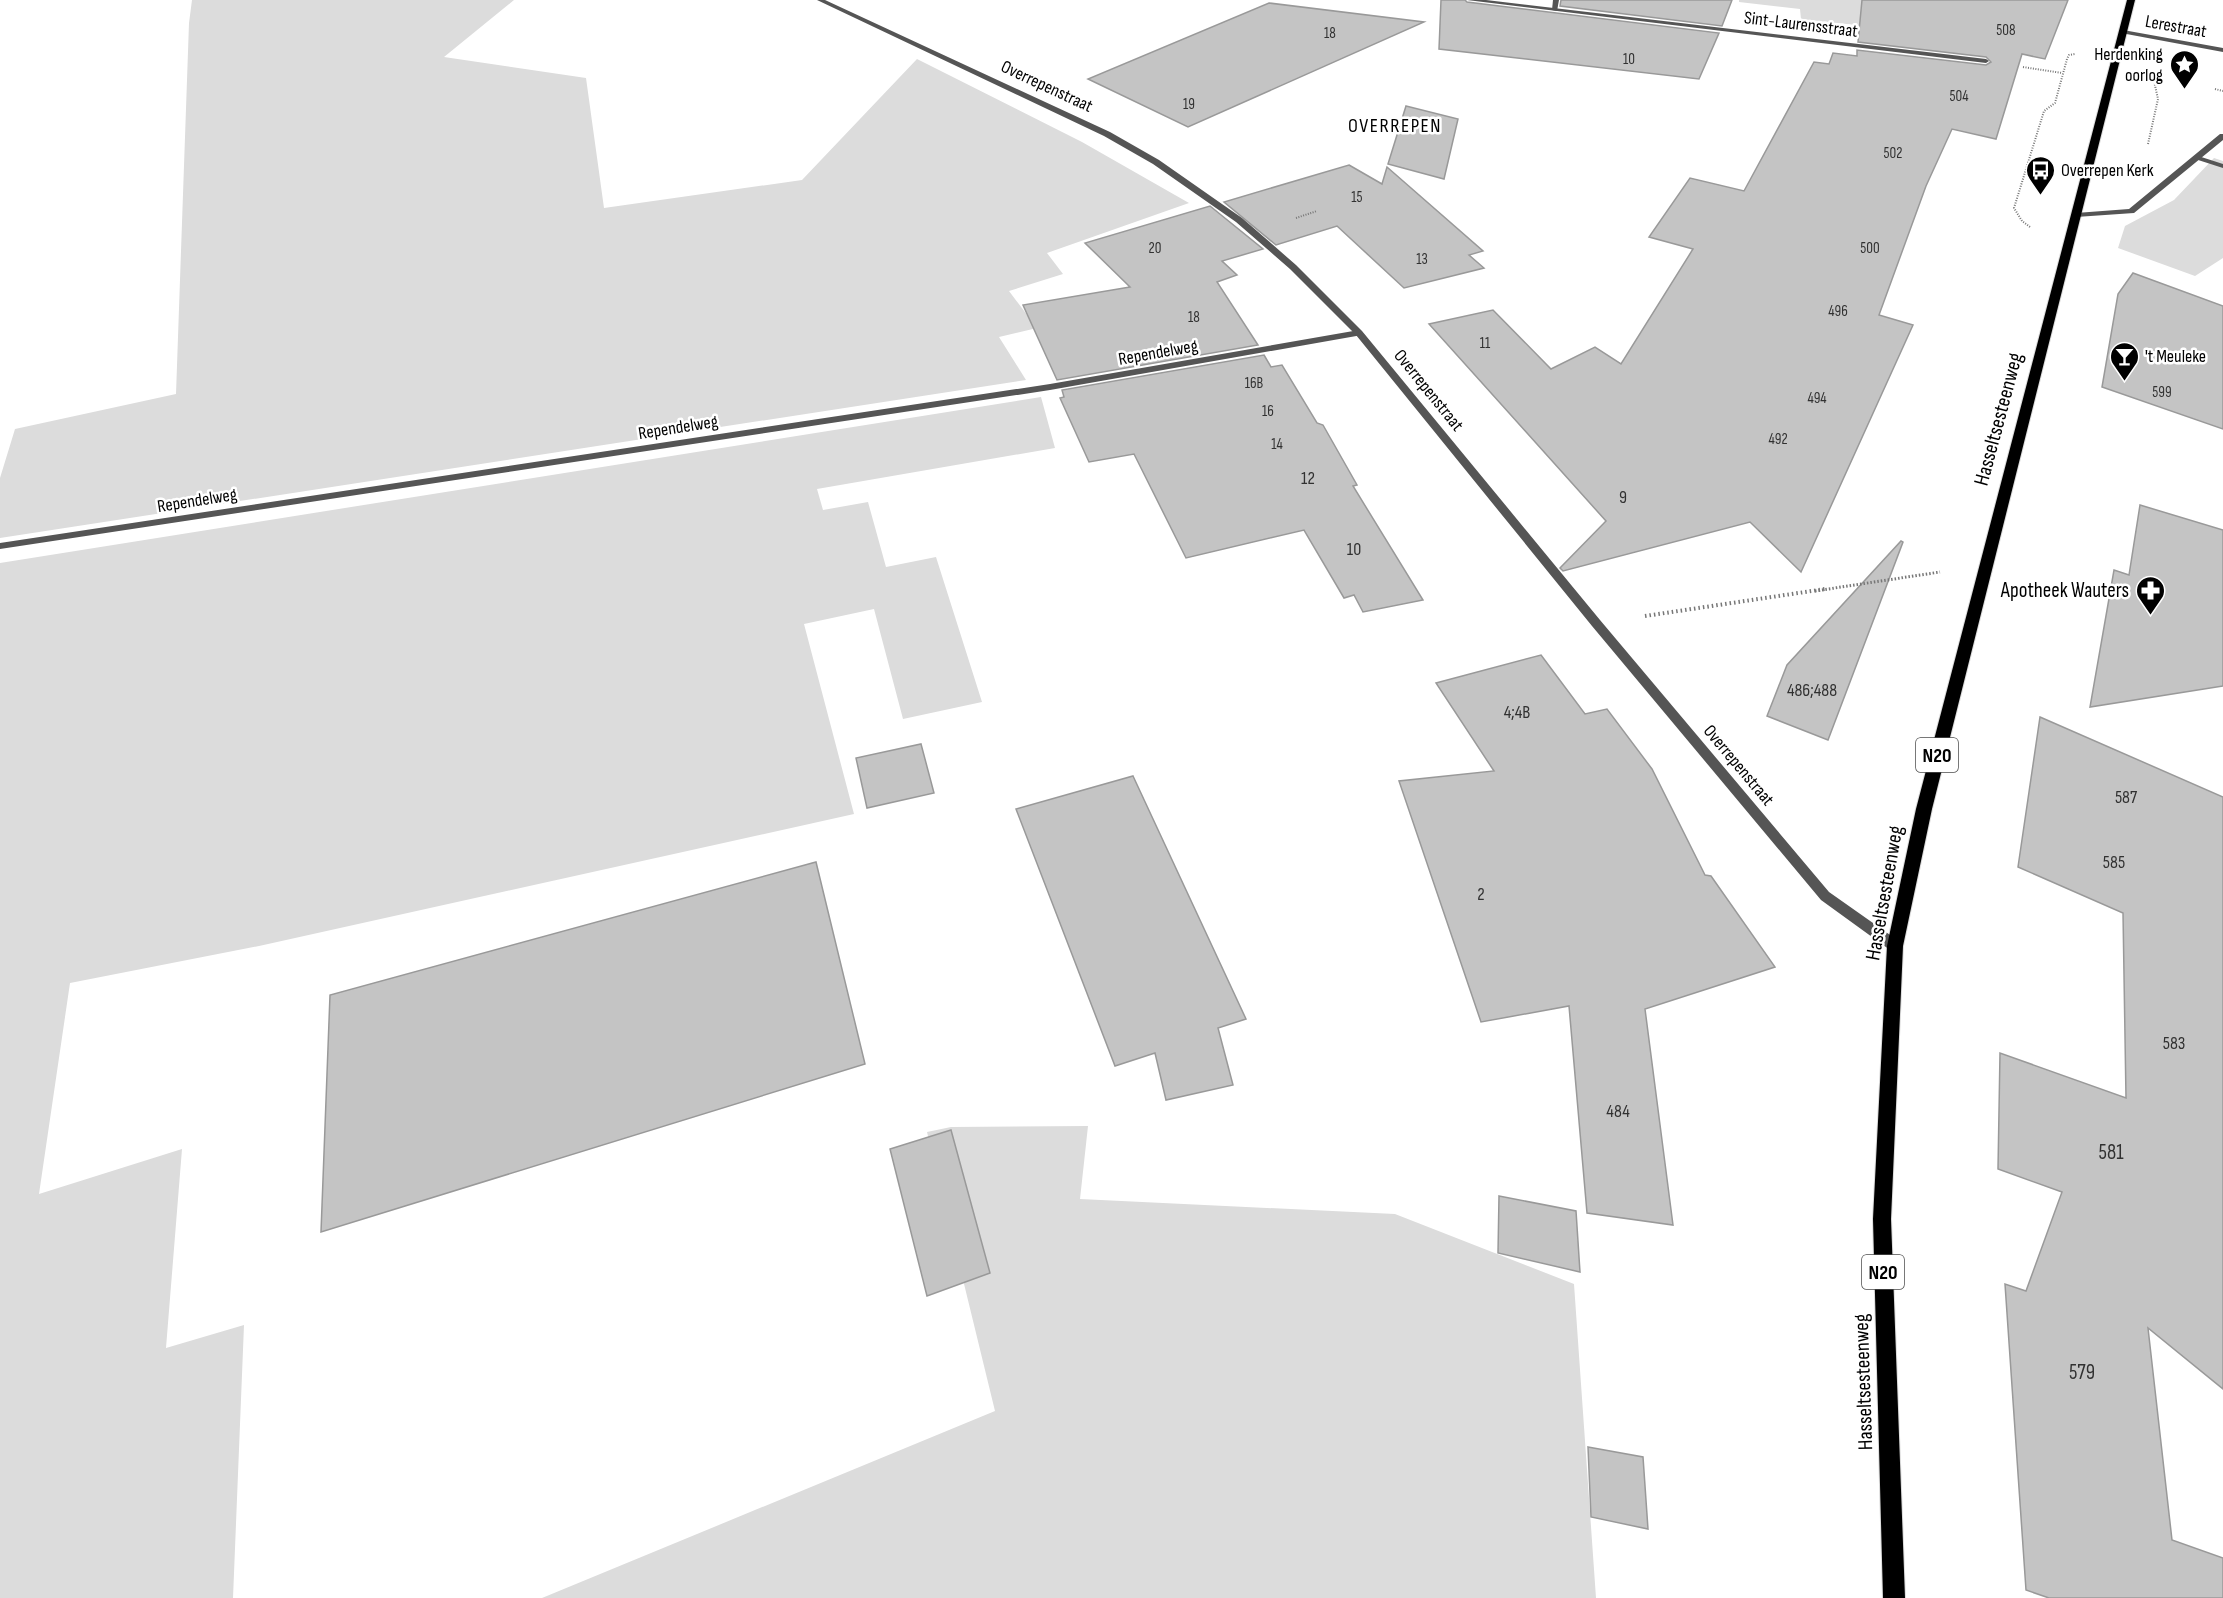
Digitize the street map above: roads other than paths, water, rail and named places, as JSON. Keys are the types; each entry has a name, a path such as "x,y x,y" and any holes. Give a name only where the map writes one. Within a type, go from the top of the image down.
{"main road":[{"name":"Hasseltsesteenweg","path":"1894,1598 1882,1218 1895,946 1924,809 1984,565 2131,0"}],"street":[{"name":"Overrepenstraat","path":"820,0 1107,134 1156,162 1239,220 1293,267 1359,333 1596,623 1825,896 1895,946"},
{"name":"Sint-Laurensstraat","path":"1470,0 1986,61"},
{"path":"1555,10 1556,0"},
{"name":"Lerestraat","path":"2123,32 2223,50"},
{"path":"2076,215 2131,211 2223,136"},
{"path":"2198,157 2223,166"},
{"name":"Rependelweg","path":"0,546 1050,387 1359,333"}],"place":[{"name":"Herdenking oorlog","path":"2184,90"},
{"name":"Overrepen Kerk","path":"2040,196"},
{"name":"'t Meuleke","path":"2124,382"},
{"name":"Apotheek Wauters","path":"2150,616"}],"district":[{"name":"OVERREPEN","path":"1395,125"}]}
